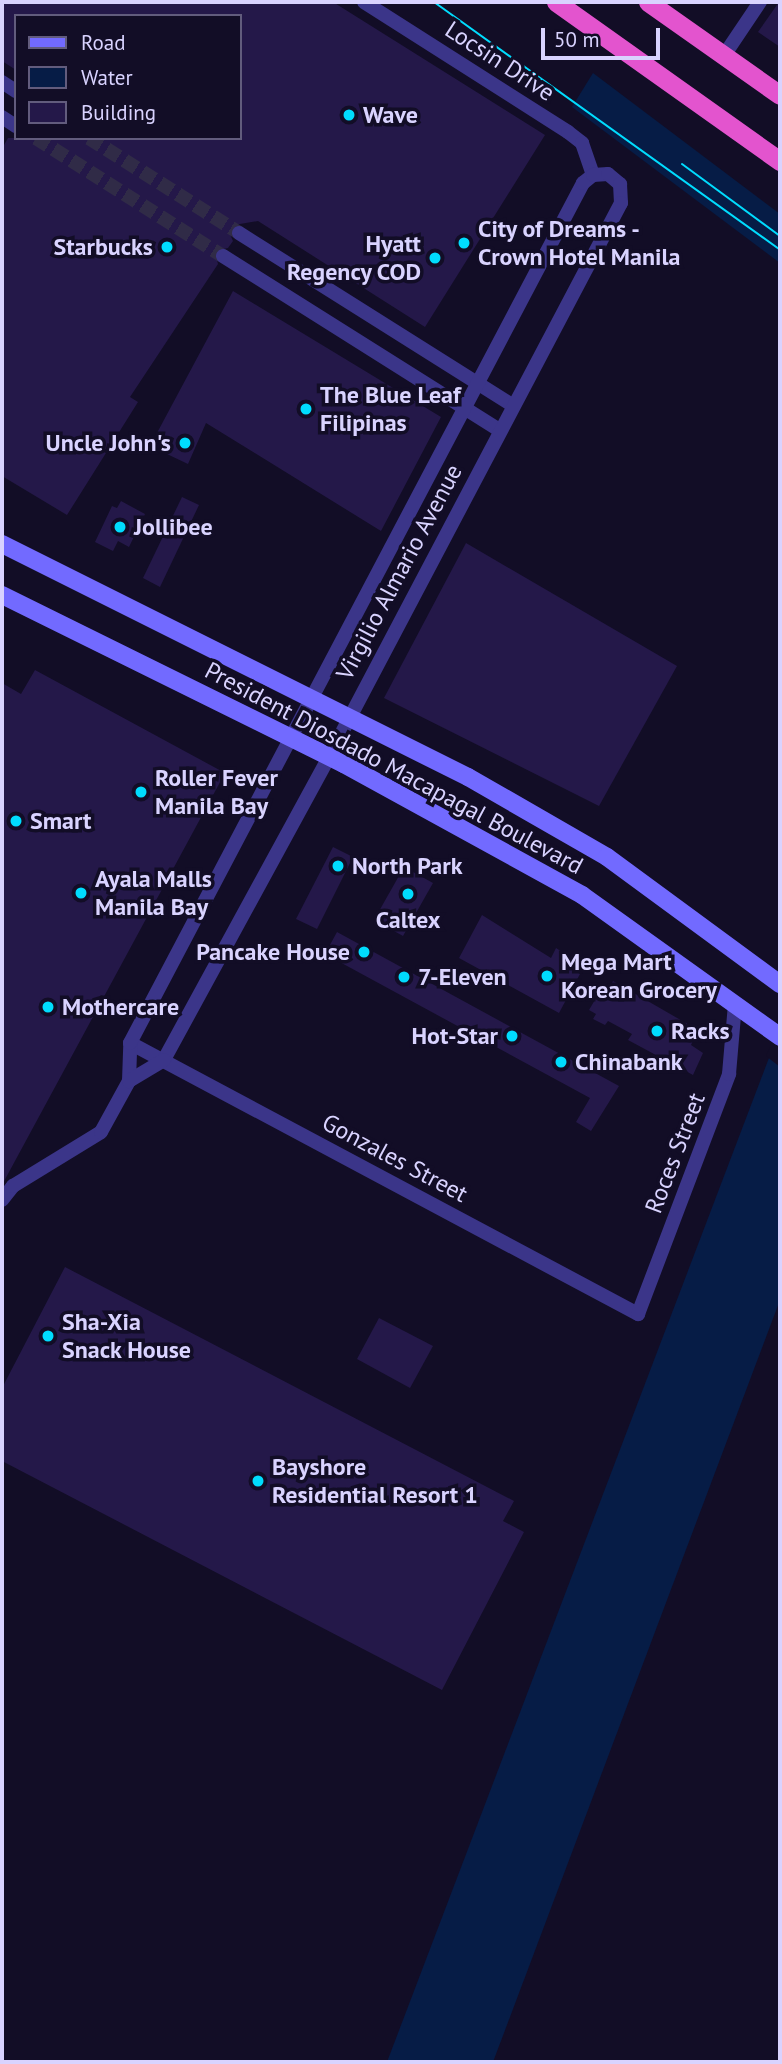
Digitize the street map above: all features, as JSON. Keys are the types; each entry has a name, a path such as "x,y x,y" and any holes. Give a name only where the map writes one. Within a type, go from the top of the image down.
{"highway":[{"path":"555,2 780,161"},
{"path":"648,2 780,95"}],"main road":[{"name":"President Diosdado Macapagal Boulevard","path":"2,544 468,777 607,858 779,984"},
{"name":"President Diosdado Macapagal Boulevard","path":"2,595 293,738 582,895 780,1037"}],"street":[{"name":"Locsin Drive","path":"364,2 568,132 582,143 593,175"},
{"path":"724,54 760,2"},
{"name":"Virgilio Almario Avenue","path":"130,1043 479,385 583,183 593,175 615,178 623,193 621,203 512,405 329,757 164,1060"},
{"path":"239,233 512,405"},
{"path":"223,256 499,430"},
{"name":"Roces Street","path":"638,1314 729,1074 735,1004"},
{"path":"4,1200 13,1186 101,1132 129,1081 130,1043"},
{"name":"Gonzales Street","path":"130,1043 638,1314"},
{"path":"129,1081 164,1060"}],"water":[{"path":"593,73 780,214 780,263 572,107"},
{"path":"780,1029 780,1300 493,2062 387,2062"}],"pier":[{"path":"780,1025 780,1067 766,1056"}],"building":[{"path":"2,2 333,2 545,135 425,327 258,221 234,225 229,232 233,241 228,248 215,251 218,264 130,397 138,402 67,515 2,476 4,145 8,138 242,140 242,14 14,14 14,69 2,61"},
{"path":"780,2 780,47 758,32"},
{"name":"The Blue Leaf Filipinas","path":"233,291 441,417 381,531 206,423 188,464 150,446"},
{"path":"182,497 199,505 160,587 143,578"},
{"name":"Jollibee","path":"121,501 145,514 129,547 118,541 113,551 95,542 112,506 117,508"},
{"path":"466,543 677,666 599,806 384,698"},
{"name":"Ayala Malls Manila Bay","path":"35,670 225,773 2,1185 2,683 21,694"},
{"path":"333,847 353,857 317,929 296,919"},
{"name":"Caltex","path":"404,867 433,883 403,936 374,920"},
{"path":"482,915 551,958 556,948 567,955 562,964 580,974 559,1013 459,958"},
{"path":"337,932 619,1086 591,1131 576,1122 590,1098 325,954"},
{"path":"613,981 698,1030 691,1045 703,1053 693,1075 628,1040 632,1034 608,1021 605,1025 593,1019 596,1014 589,1010 599,993 605,997"},
{"name":"Bayshore Residential Resort 1","path":"65,1267 514,1501 503,1521 524,1532 442,1690 2,1461 2,1388"},
{"path":"379,1318 433,1346 410,1388 357,1359"}],"tunnel":[{"path":"39,140 223,256"},
{"path":"92,140 239,233"}],"tram line":[{"path":"434,2 780,250"},
{"path":"682,164 780,236"}],"place":[{"name":"Wave","path":"349,115"},
{"name":"City of Dreams - Crown Hotel Manila","path":"464,243"},
{"name":"Starbucks","path":"167,247"},
{"name":"Hyatt Regency COD","path":"435,258"},
{"name":"The Blue Leaf Filipinas","path":"306,409"},
{"name":"Uncle John's","path":"185,443"},
{"name":"Jollibee","path":"120,527"},
{"name":"Roller Fever Manila Bay","path":"141,792"},
{"name":"Smart","path":"16,821"},
{"name":"North Park","path":"338,866"},
{"name":"Ayala Malls Manila Bay","path":"81,893"},
{"name":"Caltex","path":"408,894"},
{"name":"Pancake House","path":"364,952"},
{"name":"Mega Mart Korean Grocery","path":"547,976"},
{"name":"7-Eleven","path":"404,977"},
{"name":"Mothercare","path":"48,1007"},
{"name":"Racks","path":"657,1031"},
{"name":"Hot-Star","path":"512,1036"},
{"name":"Chinabank","path":"561,1062"},
{"name":"Sha-Xia Snack House","path":"48,1336"},
{"name":"Bayshore Residential Resort 1","path":"258,1481"}]}
